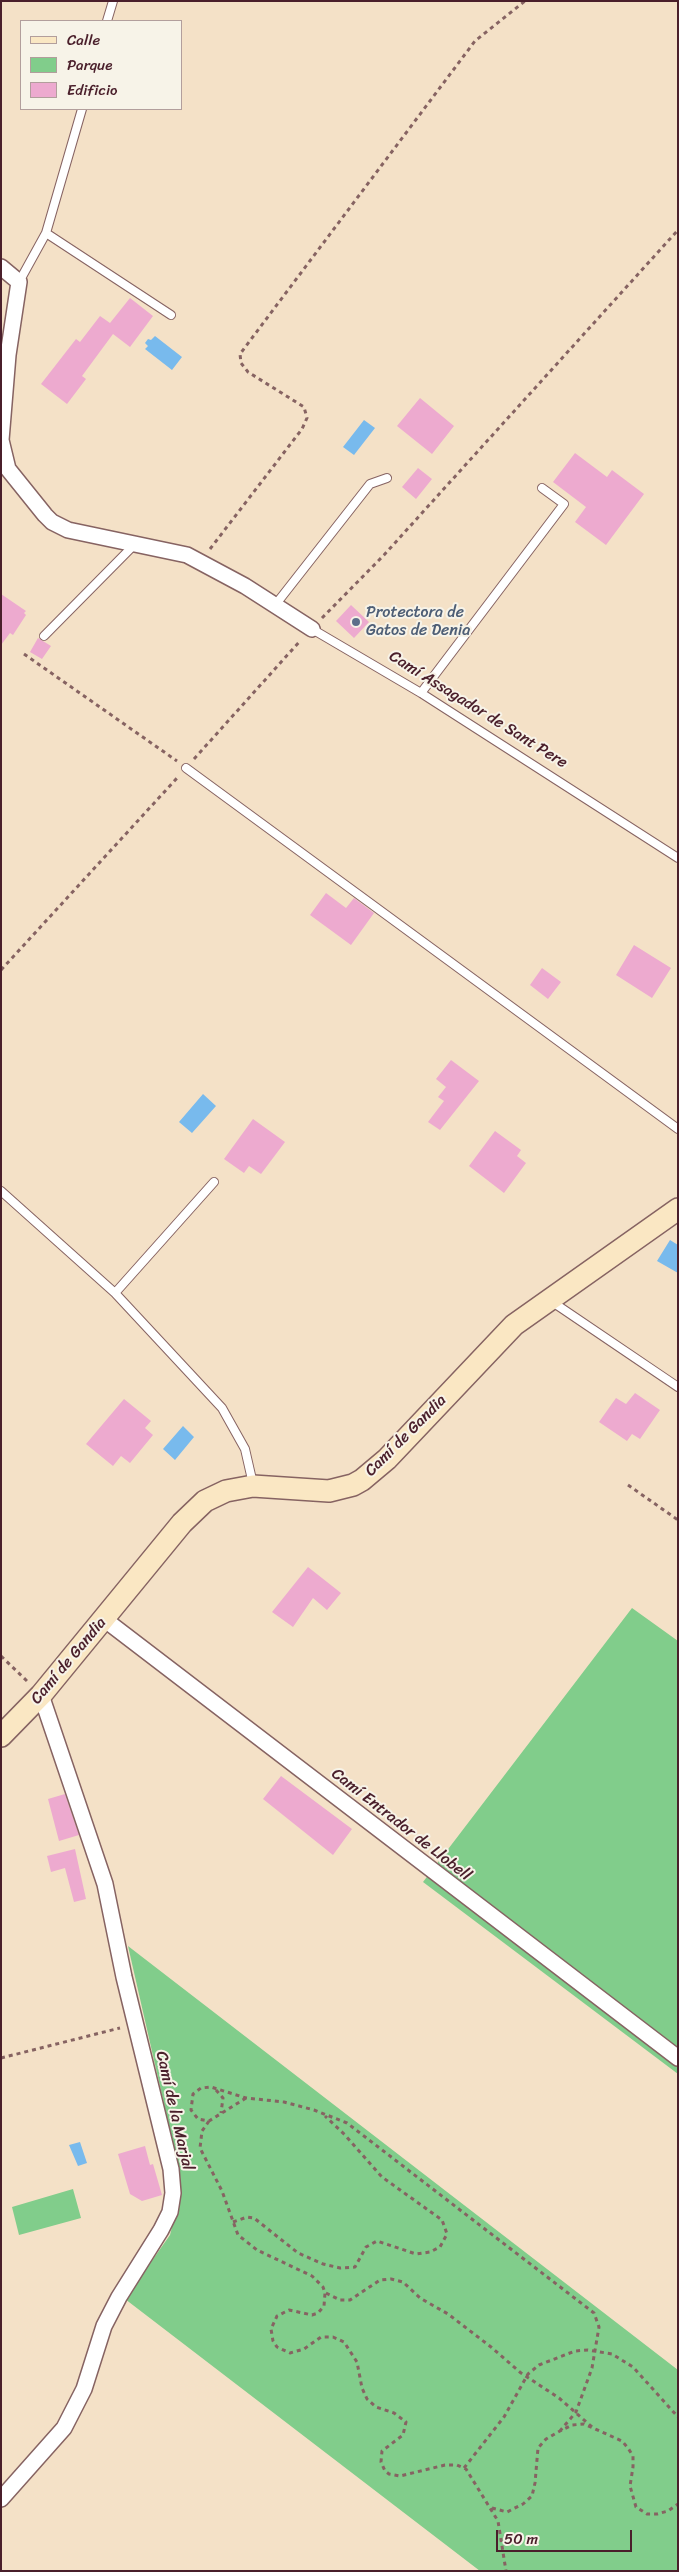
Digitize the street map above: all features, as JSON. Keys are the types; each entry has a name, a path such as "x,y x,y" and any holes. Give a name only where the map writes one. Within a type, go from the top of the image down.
{"main road":[{"name":"Camí de Gandia","path":"1,1736 41,1695 196,1508 215,1495 253,1486 329,1491 353,1485 362,1480 387,1459 497,1341 548,1299 678,1209"}],"street":[{"path":"1,267 19,282"},
{"name":"Camí Assagador de Sant Pere","path":"19,282 8,355 1,440 8,469 45,515 59,526 187,555 276,604 312,629"},
{"name":"Camí Entrador de Llobell","path":"104,1619 678,2058"},
{"name":"Camí de la Marjal","path":"1,2499 64,2428 84,2389 104,2326 119,2297 162,2230 173,2202 170,2169 135,2024 101,1869 41,1695"}],"lane":[{"path":"108,20 113,1"},
{"path":"19,282 46,233 82,110"},
{"path":"46,233 171,315"},
{"path":"276,604 370,484 387,478"},
{"path":"421,693 564,504 542,488"},
{"path":"44,636 135,544"},
{"name":"Camí Assagador de Sant Pere","path":"312,629 421,693 678,858"},
{"path":"186,768 678,1129"},
{"path":"115,1293 214,1182"},
{"path":"1,1191 115,1293 222,1408 245,1449 253,1486"},
{"path":"548,1299 678,1387"}],"path":[{"path":"201,562 302,429 307,418 304,408 248,372 241,364 240,354 475,41 525,1"},
{"path":"1,970 312,629 384,555 678,230"},
{"path":"24,654 117,717 186,768"},
{"path":"628,1486 678,1520"},
{"path":"1,1656 41,1695"},
{"path":"1,2058 135,2024"},
{"path":"211,2087 220,2093 223,2098 223,2110 220,2115"},
{"path":"209,2121 198,2119 194,2115 190,2104 196,2091 211,2087 246,2098 284,2102 321,2113 347,2124 594,2313 599,2327 596,2351 585,2394 575,2413 560,2431"},
{"path":"246,2098 209,2121 202,2131 200,2148 222,2191 238,2235 246,2244 312,2276 325,2292 340,2300 350,2300 380,2280 391,2279 402,2282 420,2298 448,2314 526,2376 559,2398 592,2427"},
{"path":"233,2222 247,2217 254,2218 298,2253 323,2264 340,2268 355,2267 366,2247 373,2242 382,2242 404,2252 416,2254 430,2252 444,2243 447,2234 442,2220 382,2177 334,2122 321,2113"},
{"path":"325,2292 324,2306 318,2313 312,2315 288,2310 277,2316 273,2322 271,2335 278,2347 290,2353 297,2352 315,2340 326,2336 339,2340 348,2347 357,2362 362,2388 367,2399 376,2407 394,2413 406,2422 403,2435 386,2446 380,2456 382,2466 389,2474 407,2475 445,2465 457,2465 464,2468 498,2521 506,2571"},
{"path":"464,2468 504,2417 526,2376 539,2365 575,2351 596,2351 612,2354 633,2367 678,2417"},
{"path":"490,2506 501,2512 511,2511 532,2496 538,2448 546,2439 560,2431 572,2425 584,2424 622,2441 633,2456 630,2486 636,2508 647,2514 657,2514 668,2512 678,2504"}],"green space":[{"path":"632,1608 678,1641 678,2074 423,1882"},
{"path":"128,1946 678,2370 678,2571 480,2571 125,2299 170,2235 181,2192 180,2174"},
{"path":"73,2189 81,2218 19,2235 12,2207"}],"water":[{"path":"155,336 182,357 172,370 145,349 148,346 145,343 148,339 151,340"},
{"path":"364,420 375,428 354,455 343,447"},
{"path":"203,1094 216,1106 192,1133 179,1122"},
{"path":"670,1240 678,1245 678,1273 657,1261"},
{"path":"183,1426 194,1437 175,1460 163,1449"},
{"path":"80,2142 87,2163 78,2166 69,2145"}],"building":[{"path":"130,298 153,316 130,347 113,334 82,376 86,379 67,404 41,384 76,339 80,342 100,316 110,323"},
{"path":"420,398 454,426 432,454 397,426"},
{"path":"575,453 607,477 612,470 644,494 606,545 575,522 586,507 553,482"},
{"path":"418,468 432,479 416,499 402,487"},
{"path":"1,594 26,611 24,613 26,615 13,635 10,633 1,645"},
{"path":"351,605 369,622 354,638 336,621"},
{"path":"38,638 51,646 42,659 30,652"},
{"path":"326,893 346,908 354,898 374,913 351,945 310,915"},
{"path":"634,945 671,968 652,998 616,975"},
{"path":"542,968 561,982 548,999 530,985"},
{"path":"451,1060 479,1081 440,1130 428,1122 444,1101 438,1097 446,1087 436,1079"},
{"path":"253,1119 285,1142 261,1174 249,1166 244,1173 224,1159"},
{"path":"495,1131 521,1150 517,1156 526,1163 504,1193 469,1166"},
{"path":"635,1393 660,1410 640,1439 632,1434 627,1441 599,1422 616,1398 626,1404"},
{"path":"124,1399 151,1421 145,1428 153,1435 130,1463 121,1456 113,1466 86,1444"},
{"path":"308,1567 341,1593 327,1610 313,1598 293,1627 272,1612"},
{"path":"281,1776 352,1829 333,1855 263,1799"},
{"path":"65,1794 79,1835 59,1841 48,1799"},
{"path":"75,1849 86,1899 74,1902 65,1868 51,1872 47,1856"},
{"path":"145,2146 150,2165 153,2164 162,2195 142,2201 130,2194 118,2154"}],"place":[{"name":"Protectora de Gatos de Denia","path":"356,622"}]}
